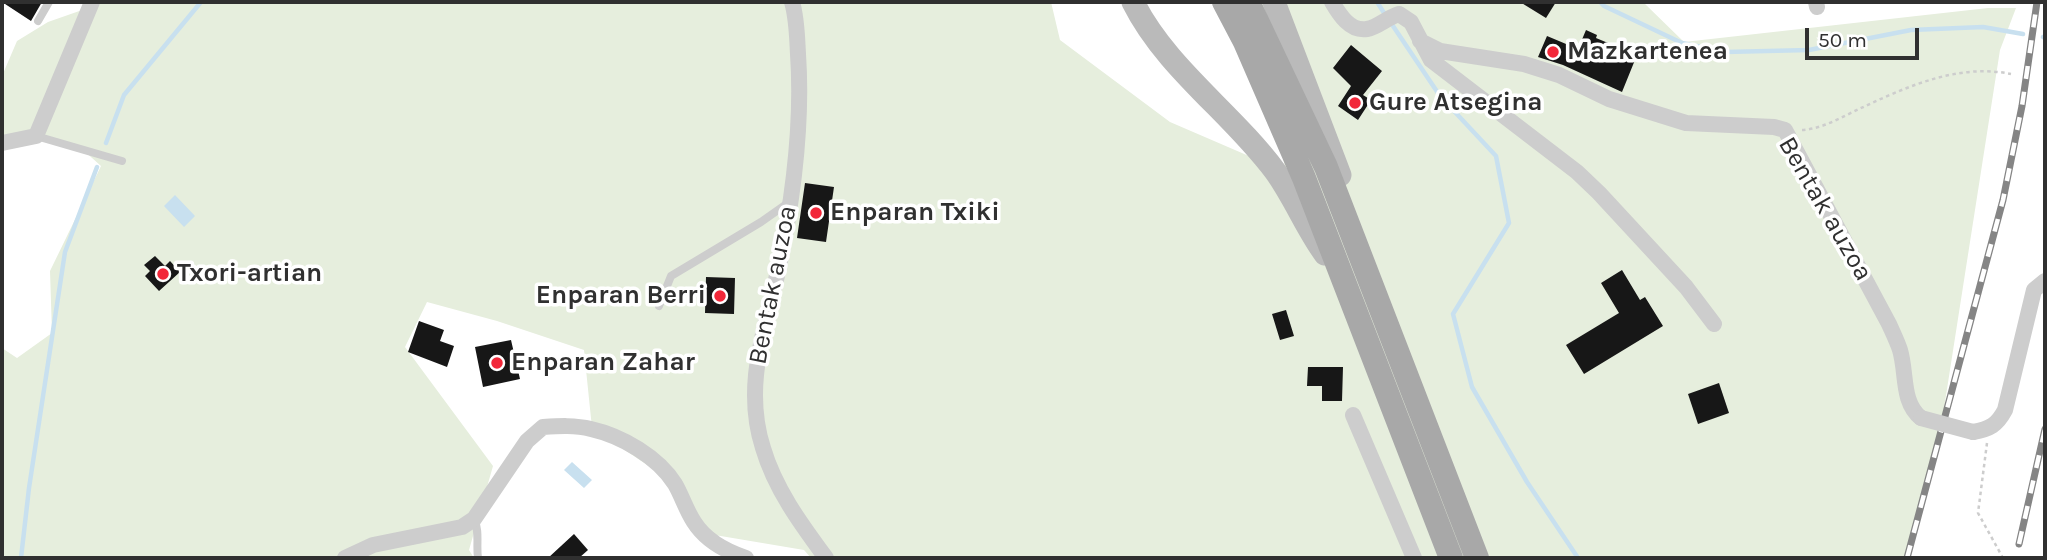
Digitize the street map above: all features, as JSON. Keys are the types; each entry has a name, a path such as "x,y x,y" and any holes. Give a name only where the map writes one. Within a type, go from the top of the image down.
{"main road":[{"path":"1133,2 1156,39 1239,127 1275,171 1295,200 1321,248 1341,274"},
{"path":"1224,2 1245,42 1304,178 1451,558"},
{"path":"1248,2 1302,111 1345,212 1477,558"},
{"path":"1274,2 1344,184 1345,212"}],"street":[{"path":"2,144 36,136 92,2"},
{"name":"Bentak auzoa","path":"792,2 796,16 800,82 799,138 778,273 755,366 756,408 762,447 776,481 821,556"},
{"path":"1332,2 1340,16 1352,26 1366,29 1399,14 1411,22 1431,60 1577,172 1686,287 1714,324"},
{"name":"Bentak auzoa","path":"1420,41 1440,51 1524,64 1559,75 1609,99 1686,123 1774,127 1785,130 1889,324 1900,350 1906,375 1907,399 1913,411 1921,418 1980,431"},
{"path":"1980,431 1998,422 2005,410 2034,290 2045,281"},
{"path":"1353,415 1414,558"},
{"path":"345,558 373,545 462,527 474,519 527,441 543,427 567,426 592,429 631,444 662,468 675,484 693,522 708,539 728,555 746,558"}],"lane":[{"path":"38,21 49,2"},
{"path":"36,136 122,161"},
{"path":"659,306 671,276 761,222 790,201"},
{"path":"474,519 478,529 478,558"}],"path":[{"path":"1785,130 1808,130 1835,121 1932,79 1970,70 1992,70 2011,74"},
{"path":"1980,431 1978,513 2003,558"}],"green space":[{"path":"105,2 1051,2 1060,40 1170,122 1286,172 1251,2 1643,2 1684,42 1988,8 2016,8 2000,50 1942,421 1906,558 811,558 804,550 691,531 665,477 592,428 584,350 497,321 427,302 405,347 493,466 469,550 474,558 2,558 2,348 17,358 52,333 50,271 101,166 82,149 36,136 2,143 2,76 17,41 48,22"}],"water":[{"path":"175,195 195,216 184,227 164,206"},
{"path":"572,462 592,480 584,488 564,470"}],"building":[{"path":"2,2 42,2 31,21"},
{"path":"1520,2 1556,2 1546,18"},
{"path":"1586,30 1597,35 1596,38 1637,55 1622,92 1563,65 1538,57 1547,36 1578,49"},
{"path":"1351,45 1382,71 1363,95 1371,100 1358,120 1338,106 1351,86 1333,68"},
{"name":"Enparan Txiki","path":"805,183 834,187 826,242 797,238"},
{"name":"Txori-artian","path":"155,256 165,266 170,261 180,272 159,291 145,276 150,271 144,265"},
{"path":"1622,270 1640,300 1645,297 1663,326 1584,374 1566,345 1619,313 1601,283"},
{"name":"Enparan Berri","path":"706,277 735,278 734,314 705,313"},
{"path":"1286,310 1294,336 1280,340 1272,314"},
{"path":"419,321 444,330 440,341 454,346 447,367 408,352"},
{"name":"Enparan Zahar","path":"511,340 520,379 483,387 475,347"},
{"path":"1308,367 1343,367 1342,401 1322,401 1322,386 1307,386"},
{"path":"1719,383 1729,413 1698,424 1688,394"},
{"path":"574,534 588,550 579,558 548,558"}],"waterway":[{"path":"106,143 124,95 201,2"},
{"path":"1377,2 1386,16"},
{"path":"1600,2 1682,43 1725,52 1809,50 1911,30 1983,27 2023,34"},
{"path":"1391,23 1440,96 1496,156 1509,223 1453,314 1472,387 1527,482 1578,558"},
{"path":"21,558 65,252 97,167"}],"railway":[{"path":"1907,558 2003,200 2022,106 2037,2"},
{"path":"2019,544 2045,429"}],"place":[{"name":"Mazkartenea","path":"1553,52"},
{"name":"Gure Atsegina","path":"1355,103"},
{"name":"Enparan Txiki","path":"816,213"},
{"name":"Txori-artian","path":"163,274"},
{"name":"Enparan Berri","path":"720,296"},
{"name":"Enparan Zahar","path":"497,363"}]}
